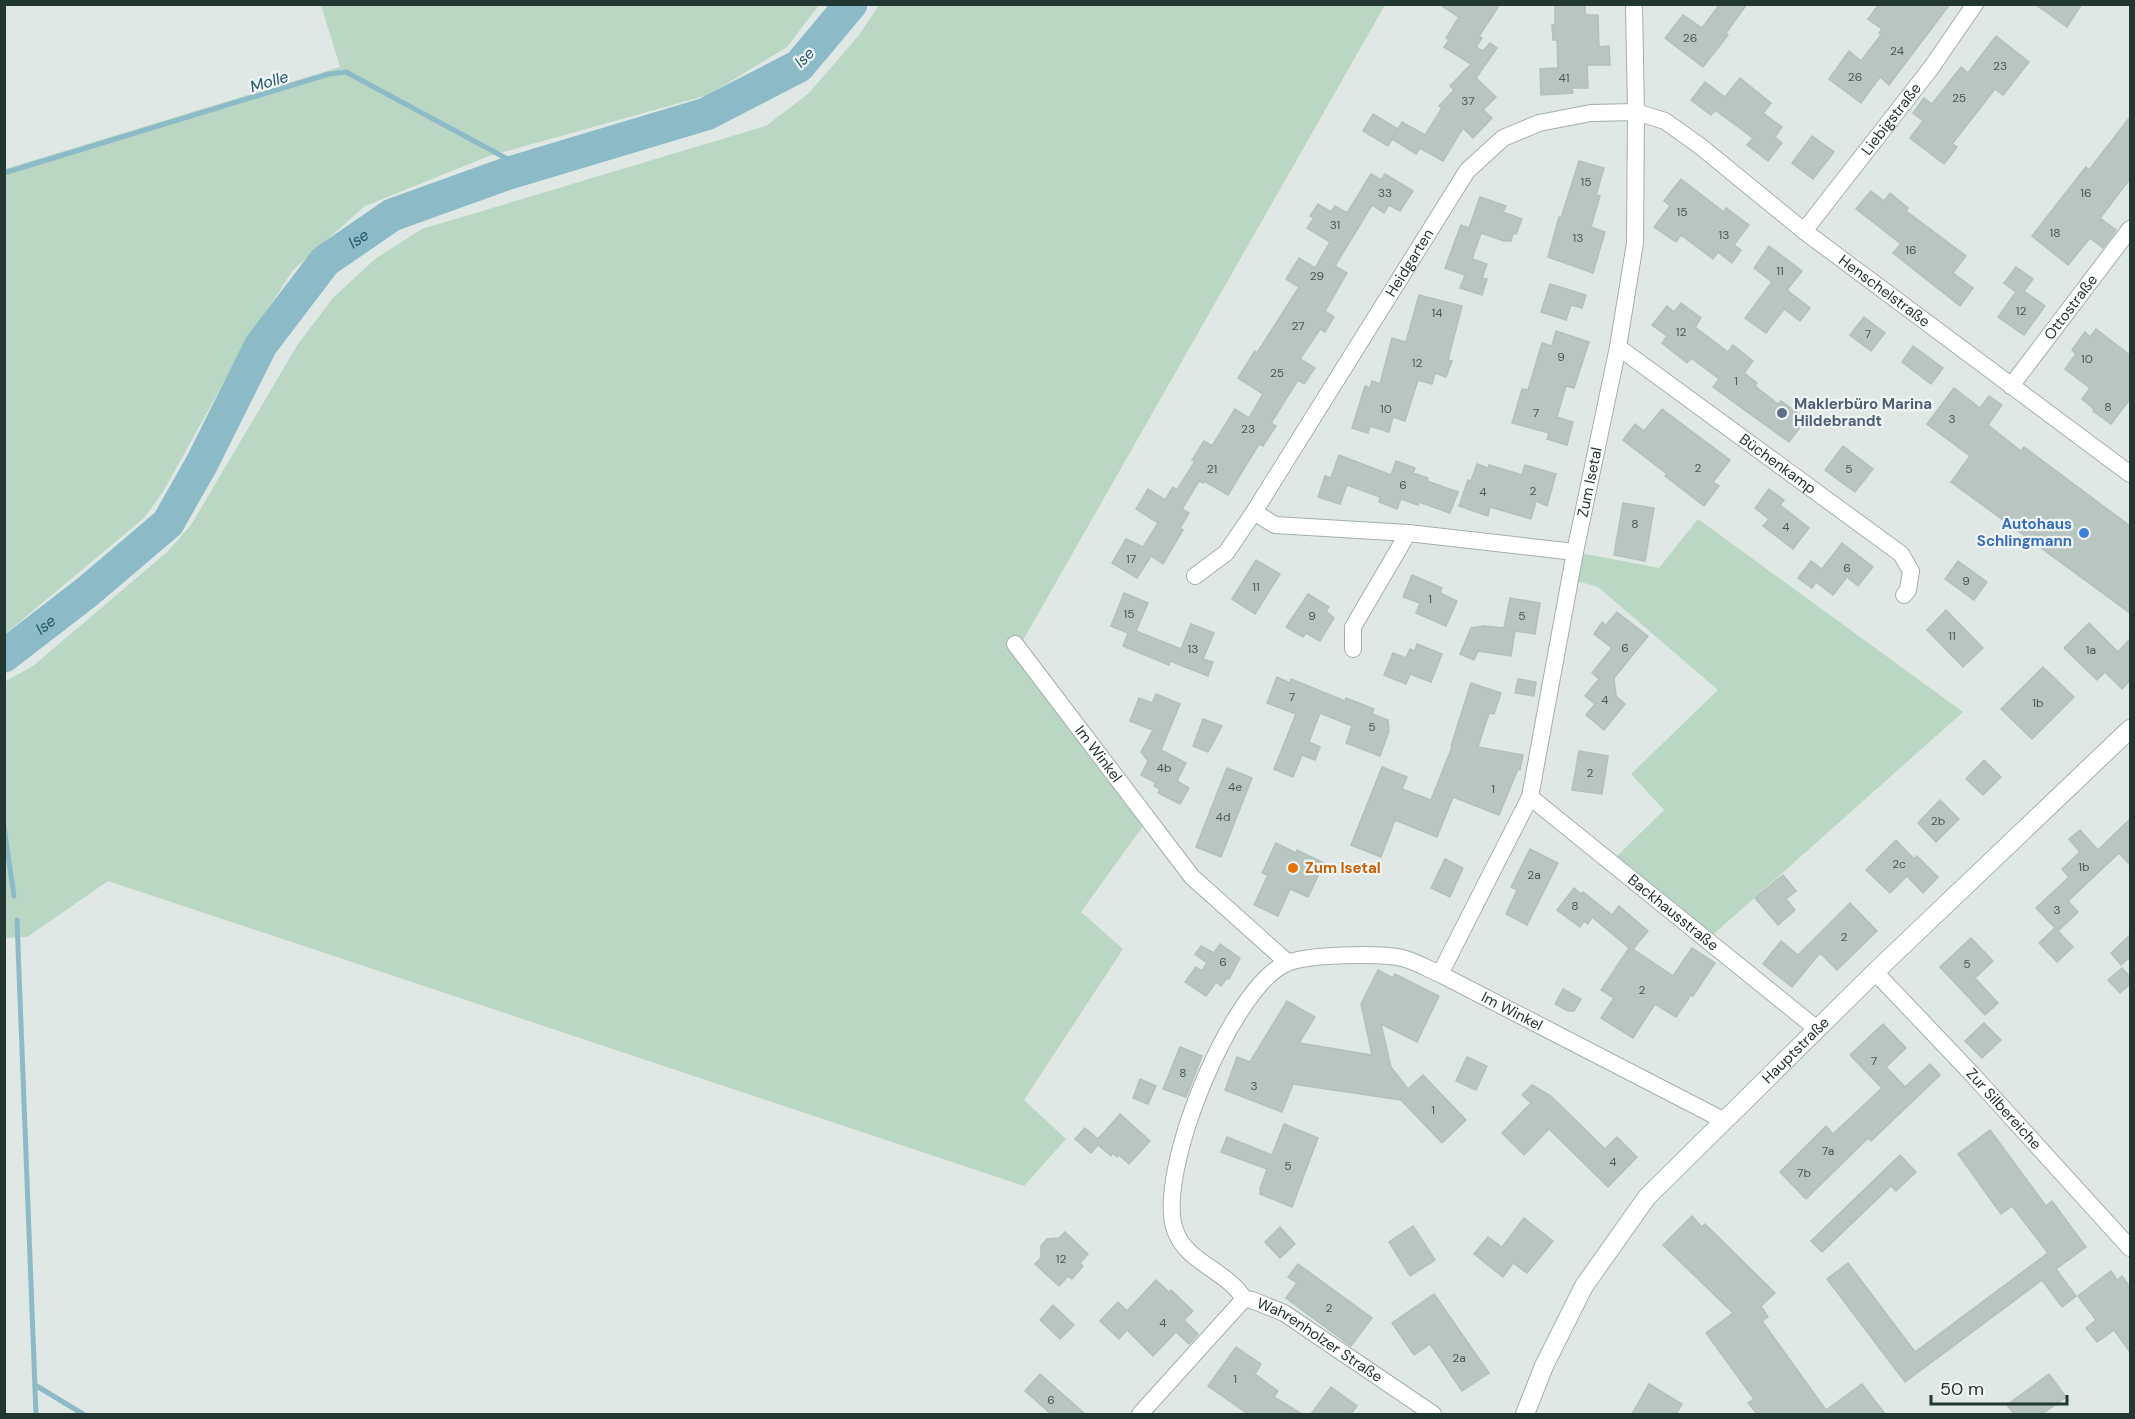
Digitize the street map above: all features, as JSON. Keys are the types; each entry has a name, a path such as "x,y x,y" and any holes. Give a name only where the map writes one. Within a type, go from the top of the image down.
{"street":[{"name":"Zum Isetal","path":"1440,974 1530,797 1575,552 1618,347 1635,243 1634,4"},
{"name":"Liebigstraße","path":"1804,231 1931,68 1975,4"},
{"name":"Heidgarten","path":"1195,576 1226,553 1254,512 1467,171 1503,138 1539,123 1592,112 1636,112"},
{"name":"Henschelstraße","path":"1636,112 1665,121 1691,140 1804,231 2130,474"},
{"name":"Ottostraße","path":"2011,386 2130,229"},
{"name":"Büchenkamp","path":"1618,347 1901,554 1911,571 1908,590 1904,595"},
{"path":"1254,512 1275,525 1408,533 1575,552"},
{"path":"1353,649 1353,627 1408,533"},
{"name":"Im Winkel","path":"1016,644 1192,877 1287,962 1328,956 1402,958 1440,974 1723,1120"},
{"name":"Hauptstraße","path":"1525,1414 1544,1366 1584,1286 1647,1197 1875,972 2129,730"},
{"name":"Backhausstraße","path":"1530,797 1817,1029"},
{"path":"1244,1299 1229,1281 1181,1244 1171,1215 1174,1175 1180,1145 1191,1111 1227,1035 1248,997 1273,971 1287,962"},
{"name":"Zur Silbereiche","path":"1875,972 1972,1074 2130,1248"},
{"name":"Wahrenholzer Straße","path":"1140,1414 1244,1299 1260,1302 1284,1313 1433,1414"}],"green space":[{"path":"321,5 819,5 787,47 708,95 489,156 365,206 293,270 241,351 163,492 144,518 5,634 5,169 340,67"},
{"path":"879,5 1385,5 1014,656 1143,826 1081,912 1123,949 1024,1100 1066,1139 1024,1186 108,881 27,937 5,938 4,682 33,666 167,552 191,525 298,344 333,298 375,259 422,229 766,126 809,93 859,35"},
{"path":"1698,519 1963,712 1707,940 1611,862 1664,810 1631,774 1718,690 1598,587 1570,579 1575,552 1659,568"}],"building":[{"path":"1439,4 1500,4 1479,36 1482,38 1476,47 1483,51 1490,43 1497,48 1476,78 1496,97 1483,110 1492,118 1473,138 1463,128 1443,161 1420,148 1416,154 1392,139 1402,122 1425,135 1442,108 1439,106 1454,90 1450,86 1471,64 1444,47 1449,40 1446,38 1459,17"},
{"path":"1555,4 1585,4 1585,15 1598,15 1599,47 1609,46 1610,65 1587,65 1588,88 1572,88 1573,93 1541,95 1540,69 1558,68 1557,40 1553,40 1552,25 1555,25"},
{"path":"1720,4 1747,4 1726,33 1728,35 1703,67 1665,38 1683,15 1702,28"},
{"path":"1879,4 1950,4 1889,85 1880,77 1861,103 1829,79 1849,51 1861,61 1881,35 1879,33 1882,29 1868,19"},
{"path":"2035,4 2082,4 2067,27"},
{"path":"1996,36 2029,62 2003,95 1995,89 1952,144 1957,147 1944,164 1910,138 1923,121 1913,113 1924,98 1932,104 1961,67 1968,73"},
{"path":"1740,78 1771,103 1763,113 1782,127 1775,137 1782,143 1768,161 1747,145 1753,138 1715,110 1711,115 1691,100 1705,82 1725,97"},
{"path":"1373,114 1398,129 1388,146 1363,131"},
{"path":"2130,117 2130,179 2100,218 2116,230 2103,248 2090,238 2068,265 2032,236 2086,167 2089,170"},
{"path":"1812,136 1834,152 1813,179 1792,163"},
{"path":"1579,161 1604,168 1596,195 1600,196 1591,227 1605,232 1593,273 1548,257 1559,217 1561,218"},
{"path":"1371,174 1381,180 1385,174 1413,191 1400,211 1389,205 1384,213 1372,205 1335,266 1347,273 1325,311 1334,317 1325,332 1320,329 1300,359 1315,368 1304,384 1298,380 1271,423 1276,426 1263,446 1259,444 1228,495 1204,481 1203,483 1199,481 1182,509 1189,513 1180,528 1183,530 1163,564 1151,556 1137,578 1112,563 1126,539 1143,547 1158,523 1136,509 1148,489 1165,500 1173,487 1177,490 1204,441 1212,446 1235,409 1249,418 1263,394 1238,378 1255,351 1257,353 1299,287 1286,279 1299,258 1315,268 1330,242 1307,228 1314,218 1310,216 1318,204 1331,212 1335,206 1347,213"},
{"path":"1681,179 1724,212 1726,208 1749,225 1734,245 1741,250 1732,263 1718,252 1713,259 1681,235 1676,242 1654,227 1670,206 1664,201"},
{"path":"1871,191 1884,201 1890,193 1908,208 1906,211 1966,256 1953,273 1973,288 1960,306 1893,253 1901,244 1856,209"},
{"path":"1480,197 1506,206 1503,212 1522,219 1511,241 1504,241 1481,233 1472,259 1487,264 1482,278 1487,279 1482,295 1460,288 1465,275 1445,268 1461,225 1469,228"},
{"path":"1769,246 1802,271 1787,290 1810,308 1800,321 1784,309 1766,333 1745,318 1772,282 1754,268"},
{"path":"2016,267 2033,279 2024,291 2045,306 2024,335 1998,317 2016,292 2004,283"},
{"path":"1550,284 1586,295 1582,308 1571,305 1566,320 1541,312"},
{"path":"1419,295 1462,306 1448,360 1452,361 1446,377 1435,373 1432,384 1418,380 1405,421 1393,417 1389,432 1370,426 1368,433 1352,428 1365,386 1370,388 1372,381 1380,384 1392,338 1406,342"},
{"path":"1681,303 1701,318 1695,327 1728,352 1733,345 1753,361 1744,373 1757,383 1755,386 1778,404 1781,401 1806,419 1789,442 1713,387 1719,379 1691,358 1687,363 1662,343 1667,336 1652,325 1667,306 1674,312"},
{"path":"1864,317 1885,333 1871,351 1850,335"},
{"path":"2096,329 2130,355 2130,399 2111,424 2093,411 2094,409 2082,399 2090,388 2065,369 2076,354 2072,350 2085,332 2090,337"},
{"path":"1556,331 1589,342 1574,388 1566,386 1557,417 1573,422 1567,445 1547,439 1549,433 1512,423 1522,389 1528,390 1542,343 1552,346"},
{"path":"1913,346 1943,368 1931,384 1902,362"},
{"path":"1954,388 1980,408 1989,396 2002,405 1988,425 2021,451 2024,447 2130,526 2130,613 1951,482 1970,456 1927,424"},
{"path":"1662,409 1730,460 1713,482 1719,486 1704,506 1623,440 1635,424 1644,431"},
{"path":"1843,446 1873,469 1855,492 1825,470"},
{"path":"1339,455 1391,475 1396,461 1415,468 1413,473 1428,478 1427,481 1458,492 1450,513 1419,502 1418,505 1401,499 1397,509 1379,502 1380,497 1347,485 1340,504 1318,497 1325,476 1331,478"},
{"path":"1477,464 1488,468 1489,465 1522,475 1525,465 1556,474 1547,506 1536,501 1531,519 1490,507 1488,516 1459,506 1468,480 1471,481"},
{"path":"1769,489 1784,500 1780,505 1809,528 1793,549 1763,526 1769,519 1755,508"},
{"path":"1623,503 1654,508 1645,561 1614,555"},
{"path":"1842,543 1873,567 1858,586 1847,577 1833,595 1816,582 1812,588 1798,578 1811,561 1822,569"},
{"path":"1256,560 1280,574 1255,614 1232,599"},
{"path":"1958,561 1987,582 1974,600 1945,579"},
{"path":"1412,575 1442,588 1440,593 1457,601 1446,626 1416,613 1420,603 1403,597"},
{"path":"1124,593 1148,603 1136,631 1181,649 1191,624 1214,633 1203,659 1213,662 1208,676 1170,661 1169,665 1123,646 1128,633 1111,626"},
{"path":"1308,594 1329,607 1326,611 1334,618 1320,641 1306,633 1303,637 1286,627"},
{"path":"1510,598 1540,603 1535,634 1515,631 1511,656 1478,651 1474,660 1460,654 1471,628 1484,626 1504,628"},
{"path":"1946,610 1983,648 1963,667 1927,630"},
{"path":"1617,612 1648,636 1614,678 1616,696 1625,704 1604,730 1586,715 1595,704 1585,696 1599,679 1592,673 1612,648 1594,634 1602,622 1606,625"},
{"path":"2089,623 2118,652 2130,639 2130,680 2122,689 2105,672 2097,680 2064,648"},
{"path":"1417,644 1442,654 1431,682 1410,674 1406,684 1384,675 1393,653 1406,658 1410,649 1415,651"},
{"path":"2043,667 2074,697 2032,739 2001,709"},
{"path":"1277,677 1290,683 1291,679 1345,701 1346,698 1374,709 1372,714 1388,720 1389,731 1380,756 1346,743 1352,726 1320,713 1309,742 1320,747 1315,760 1302,755 1293,777 1274,769 1296,714 1267,703"},
{"path":"1518,679 1536,682 1534,696 1515,693"},
{"path":"1471,683 1501,693 1494,714 1489,713 1478,747 1523,755 1520,770 1518,769 1499,815 1453,797 1437,837 1395,820 1381,857 1351,845 1382,767 1407,777 1402,789 1431,800 1452,747"},
{"path":"1156,694 1180,704 1161,750 1186,763 1177,781 1189,788 1180,804 1158,793 1160,789 1154,786 1156,783 1141,775 1148,761 1141,752 1153,730 1130,721 1139,698 1152,703"},
{"path":"1203,719 1222,726 1208,752 1193,746"},
{"path":"1579,751 1608,756 1602,794 1572,790"},
{"path":"1984,760 2001,777 1983,795 1966,779"},
{"path":"1227,768 1252,778 1221,857 1196,847"},
{"path":"1940,800 1959,819 1936,842 1918,823"},
{"path":"2130,819 2130,865 2119,853 2068,901 2078,912 2058,931 2073,947 2057,962 2039,943 2055,928 2036,908 2069,877 2062,869 2080,852 2069,839 2080,830 2098,850"},
{"path":"1896,840 1914,859 1917,856 1938,877 1923,893 1907,876 1890,893 1866,870"},
{"name":"Zum Isetal","path":"1276,843 1324,863 1308,897 1290,889 1278,916 1254,905 1268,875 1262,873"},
{"path":"1530,849 1558,863 1527,925 1506,914 1517,890 1511,887"},
{"path":"1445,859 1463,868 1450,897 1431,888"},
{"path":"1783,875 1796,891 1786,899 1795,910 1778,925 1755,898"},
{"path":"1574,888 1581,894 1583,892 1612,915 1619,906 1648,931 1633,949 1673,976 1692,948 1715,963 1676,1017 1655,1004 1633,1038 1601,1018 1614,998 1601,990 1629,948 1592,917 1588,924 1584,921 1580,927 1557,910"},
{"path":"1850,903 1877,931 1837,970 1820,953 1792,987 1763,964 1781,941 1798,955"},
{"path":"2130,935 2130,957 2121,965 2111,953"},
{"path":"1971,938 1993,961 1975,978 1998,1003 1985,1015 1940,967"},
{"path":"1220,944 1240,958 1229,979 1227,978 1221,986 1216,982 1206,996 1185,982 1196,967 1202,971 1207,963 1195,954 1201,946 1214,953"},
{"path":"2122,968 2130,977 2130,984 2120,993 2108,980"},
{"path":"1378,970 1393,978 1395,974 1439,996 1417,1042 1381,1024 1391,1067 1408,1089 1423,1075 1466,1120 1442,1143 1401,1100 1293,1084 1282,1112 1225,1090 1237,1057 1250,1062 1287,1001 1315,1017 1299,1043 1372,1055 1361,1004"},
{"path":"1563,989 1581,999 1574,1011 1568,1011 1555,1004"},
{"path":"1984,1023 2001,1040 1982,1058 1965,1041"},
{"path":"1883,1024 1906,1048 1886,1067 1905,1087 1930,1064 1940,1075 1871,1141 1868,1138 1806,1199 1780,1172 1826,1126 1833,1134 1882,1088 1850,1055"},
{"path":"1180,1047 1202,1056 1186,1097 1163,1089"},
{"path":"1467,1057 1487,1066 1476,1090 1456,1081"},
{"path":"1140,1079 1156,1086 1148,1104 1133,1098"},
{"path":"1532,1085 1551,1096 1605,1149 1617,1137 1637,1157 1608,1187 1549,1129 1524,1155 1502,1133 1531,1103 1522,1095"},
{"path":"1120,1114 1150,1141 1129,1164 1119,1155 1117,1157 1113,1153 1111,1156 1098,1145 1091,1153 1075,1139 1085,1128 1098,1139"},
{"path":"1284,1124 1318,1138 1292,1207 1260,1194 1267,1169 1221,1152 1227,1137 1272,1155"},
{"path":"1990,1130 2046,1206 2052,1201 2086,1247 2056,1269 2076,1296 2062,1307 2042,1280 1905,1382 1827,1279 1848,1263 1915,1352 2048,1253 2012,1206 2001,1214 1958,1154"},
{"path":"1900,1155 1916,1172 1896,1191 1891,1186 1822,1252 1811,1241"},
{"path":"1692,1216 1702,1227 1705,1224 1775,1293 1761,1306 1768,1317 1762,1321 1826,1410 1862,1384 1885,1414 1757,1414 1748,1403 1754,1399 1706,1333 1733,1313 1663,1245"},
{"path":"1524,1218 1553,1241 1527,1273 1513,1263 1503,1277 1474,1254 1488,1237 1502,1247"},
{"path":"1413,1226 1435,1260 1410,1276 1389,1242"},
{"path":"1280,1227 1295,1244 1280,1258 1265,1242"},
{"path":"1065,1232 1088,1254 1080,1263 1083,1266 1072,1279 1068,1276 1059,1286 1035,1264 1041,1258 1041,1246 1047,1239 1059,1238"},
{"path":"1298,1264 1372,1318 1351,1346 1286,1298 1297,1283 1288,1277"},
{"path":"2111,1271 2117,1280 2122,1276 2130,1287 2130,1352 2114,1330 2097,1342 2086,1328 2096,1320 2078,1296"},
{"path":"1156,1280 1169,1292 1171,1290 1193,1311 1184,1320 1198,1334 1189,1344 1176,1332 1153,1356 1127,1330 1119,1339 1100,1321 1118,1302 1127,1311"},
{"path":"1434,1294 1489,1373 1462,1391 1430,1344 1414,1355 1392,1323"},
{"path":"1053,1305 1074,1325 1060,1339 1040,1320"},
{"path":"1236,1347 1261,1364 1255,1374 1278,1391 1274,1397 1302,1414 1248,1414 1208,1386"},
{"path":"1040,1374 1085,1414 1051,1414 1025,1391"},
{"path":"2049,1374 2066,1397 2042,1414 2014,1414 2007,1405"},
{"path":"1649,1384 1682,1404 1676,1414 1632,1414"},
{"path":"1331,1387 1357,1406 1351,1414 1311,1414"}],"waterway":[{"name":"Ise","path":"4,656 87,592 168,523 202,463 261,345 325,261 392,215 506,174 706,114 799,66 851,4"},
{"name":"Molle","path":"4,173 329,74 346,72 526,169"},
{"path":"4,827 14,896"},
{"path":"17,920 36,1414"},
{"path":"35,1385 83,1414"}],"place":[{"name":"Maklerbüro Marina Hildebrandt","path":"1782,413"},
{"name":"Autohaus Schlingmann","path":"2084,533"},
{"name":"Zum Isetal","path":"1293,868"}]}
